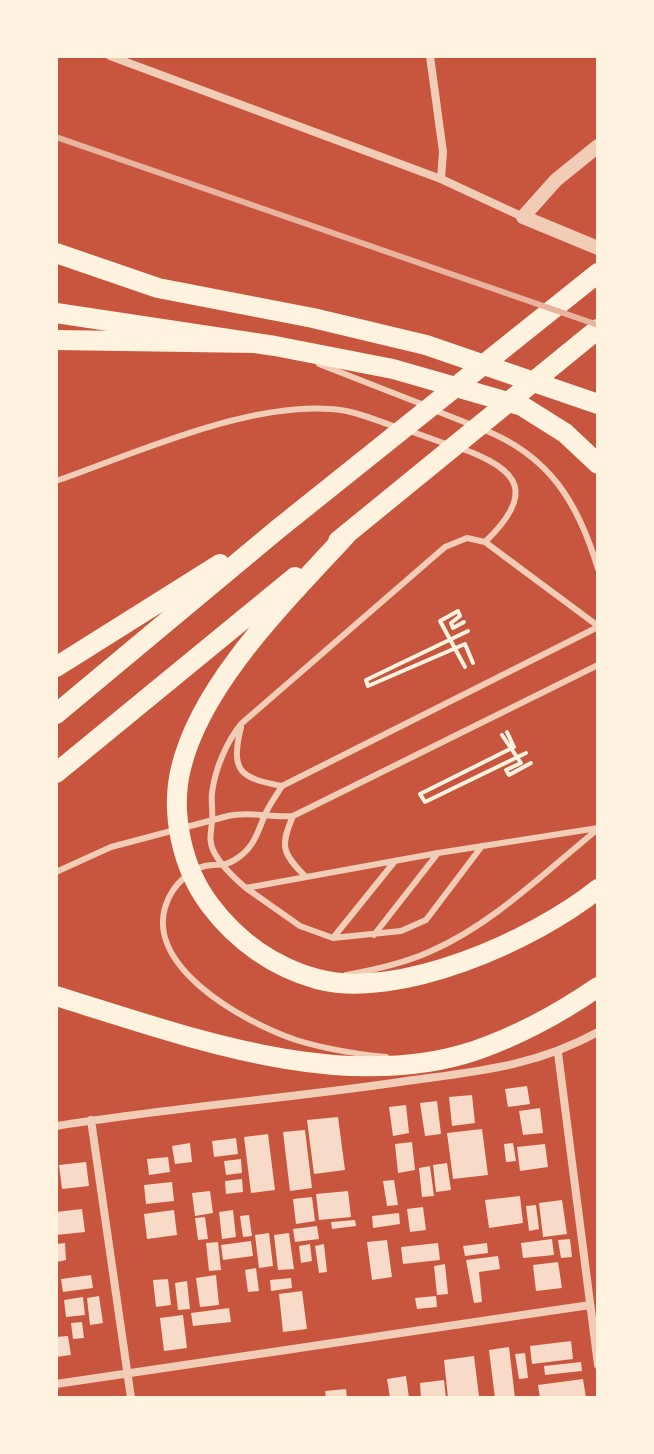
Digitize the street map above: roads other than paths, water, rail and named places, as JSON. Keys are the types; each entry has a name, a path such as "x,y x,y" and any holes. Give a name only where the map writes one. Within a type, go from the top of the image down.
{"main road":[{"path":"56,253 158,288 313,318 426,345 598,404"},
{"path":"56,714 278,529 598,273"},
{"path":"56,313 265,345 393,369 522,406 565,433 598,464"},
{"path":"56,773 598,329"},
{"path":"56,340 265,345"},
{"path":"56,667 278,529"},
{"path":"348,533 268,621 216,689 181,765 176,809 190,872 199,891 227,926 254,949 281,966 319,979 358,983 439,970 494,950 550,921 598,889"},
{"path":"56,996 190,1037 303,1062 367,1065 437,1060 471,1052 547,1018 598,987"}],"street":[{"path":"110,56 441,179 598,248"},
{"path":"430,56 443,152 441,179"},
{"path":"523,217 556,180 598,146"},
{"path":"56,1126 332,1092 517,1065 558,1053 598,1032"},
{"path":"558,1053 598,1365"},
{"path":"91,1120 131,1398"},
{"path":"56,1384 590,1305"}],"lane":[{"path":"265,345 500,436 526,452 566,492 580,517 598,569"},
{"path":"56,481 239,420 272,412 331,409 357,413 478,455 507,474 515,485 517,496 514,509 505,523 485,542"},
{"path":"437,1060 361,1054 297,1040 253,1022 230,1009 191,979 169,948 163,919 165,906 177,885 187,876 204,866 224,866 257,839 264,815 282,786 598,626 485,542 467,538 445,547 241,724 233,734 219,767 212,794 209,836 212,849 224,866 246,888 300,926 333,938 401,931 426,920 482,846"},
{"path":"56,872 111,847 238,814 293,816 598,665"},
{"path":"241,724 236,755 238,766 253,781 282,786"},
{"path":"293,816 284,837 287,858 305,876"},
{"path":"246,888 438,853 598,829"},
{"path":"319,979 379,969 429,952 482,923 598,829"},
{"path":"374,935 438,853"},
{"path":"333,938 395,861"}],"railway":[{"path":"56,137 598,325"}]}
